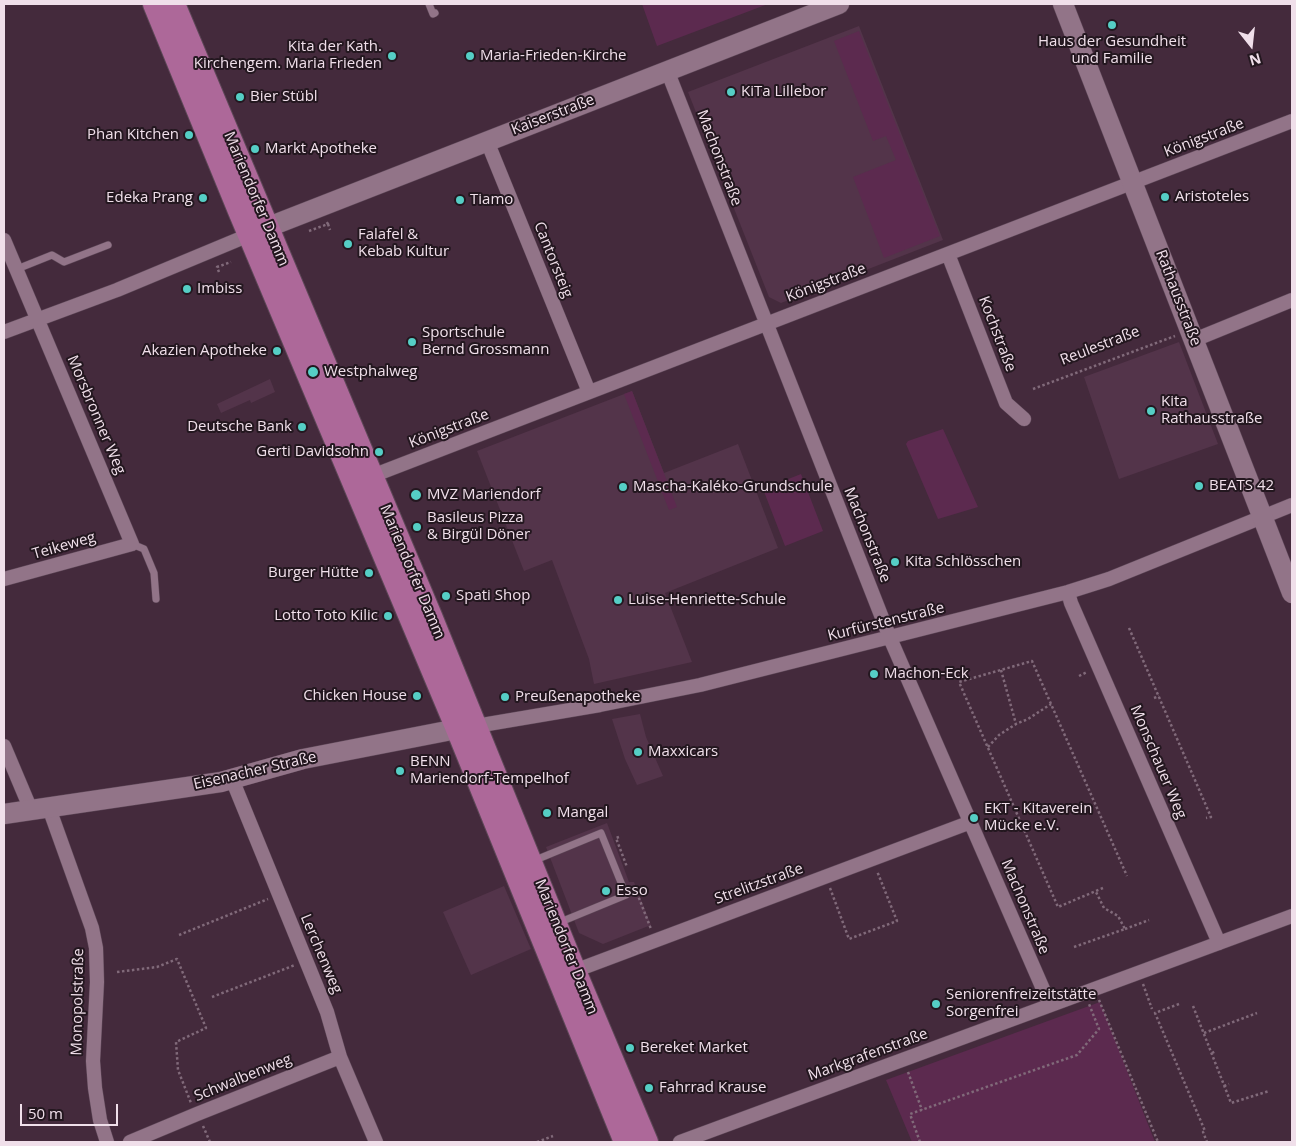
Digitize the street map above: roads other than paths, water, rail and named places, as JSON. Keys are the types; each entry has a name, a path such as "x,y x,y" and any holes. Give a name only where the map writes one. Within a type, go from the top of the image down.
{"main road":[{"name":"Mariendorfer Damm","path":"154,4 372,476 466,728 531,862 556,924 567,974 625,1142"},
{"name":"Mariendorfer Damm","path":"174,4 258,231 567,974 647,1142"}],"street":[{"name":"Kaiserstraße","path":"258,231 839,4"},
{"name":"Rathausstraße","path":"1064,4 1133,183 1186,337 1263,518 1292,593"},
{"name":"Machonstraße","path":"667,70 890,638 1050,1005"},
{"name":"Königstraße","path":"372,476 1292,121"},
{"name":"Cantorsteig","path":"487,141 588,392"},
{"path":"4,332 117,290 258,231"},
{"name":"Morsbronner Weg","path":"4,240 132,544"},
{"name":"Kochstraße","path":"948,254 1006,403 1024,419"},
{"path":"1186,337 1292,300"},
{"name":"Kurfürstenstraße","path":"466,728 600,705 700,684 1068,592 1109,580 1292,505"},
{"name":"Teikeweg","path":"4,578 132,544"},
{"name":"Monschauer Weg","path":"1068,592 1219,943"},
{"name":"Eisenacher Straße","path":"4,814 232,779 303,759 466,728"},
{"name":"Monopolstraße","path":"4,746 40,809 92,928 96,948 97,982 93,1060 100,1120 107,1142"},
{"name":"Lerchenweg","path":"232,779 327,1012 340,1057 376,1142"},
{"name":"Strelitzstraße","path":"567,974 971,822"},
{"name":"Markgrafenstraße","path":"680,1142 1292,916"},
{"name":"Schwalbenweg","path":"130,1142 340,1057"}],"lane":[{"path":"429,4 433,14 435,13"},
{"path":"16,269 52,255 64,262 108,245"},
{"name":"Morsbronner Weg","path":"132,544 144,549 154,573 156,599"},
{"path":"531,862 601,833 626,895 556,924"}],"place":[{"name":"Haus der Gesundheit und Familie","path":"1112,25"},
{"name":"Kita der Kath. Kirchengem. Maria Frieden","path":"392,56"},
{"name":"Maria-Frieden-Kirche","path":"470,56"},
{"name":"KiTa Lillebor","path":"731,92"},
{"name":"Bier Stübl","path":"240,97"},
{"name":"Phan Kitchen","path":"189,135"},
{"name":"Markt Apotheke","path":"255,149"},
{"name":"Aristoteles","path":"1165,197"},
{"name":"Edeka Prang","path":"203,198"},
{"name":"Tiamo","path":"460,200"},
{"name":"Falafel & Kebab Kultur","path":"348,244"},
{"name":"Imbiss","path":"187,289"},
{"name":"Sportschule Bernd Grossmann","path":"412,342"},
{"name":"Akazien Apotheke","path":"277,351"},
{"name":"Westphalweg","path":"313,372"},
{"name":"Kita Rathausstraße","path":"1151,411"},
{"name":"Deutsche Bank","path":"302,427"},
{"name":"Gerti Davidsohn","path":"379,452"},
{"name":"BEATS 42","path":"1199,486"},
{"name":"Mascha-Kaléko-Grundschule","path":"623,487"},
{"name":"MVZ Mariendorf","path":"416,495"},
{"name":"Basileus Pizza & Birgül Döner","path":"417,527"},
{"name":"Kita Schlösschen","path":"895,562"},
{"name":"Burger Hütte","path":"369,573"},
{"name":"Spati Shop","path":"446,596"},
{"name":"Luise-Henriette-Schule","path":"618,600"},
{"name":"Lotto Toto Kilic","path":"388,616"},
{"name":"Machon-Eck","path":"874,674"},
{"name":"Chicken House","path":"417,696"},
{"name":"Preußenapotheke","path":"505,697"},
{"name":"Maxxicars","path":"638,752"},
{"name":"BENN Mariendorf-Tempelhof","path":"400,771"},
{"name":"Mangal","path":"547,813"},
{"name":"EKT - Kitaverein Mücke e.V.","path":"974,818"},
{"name":"Esso","path":"606,891"},
{"name":"Seniorenfreizeitstätte Sorgenfrei","path":"936,1004"},
{"name":"Bereket Market","path":"630,1048"},
{"name":"Fahrrad Krause","path":"649,1088"}]}
